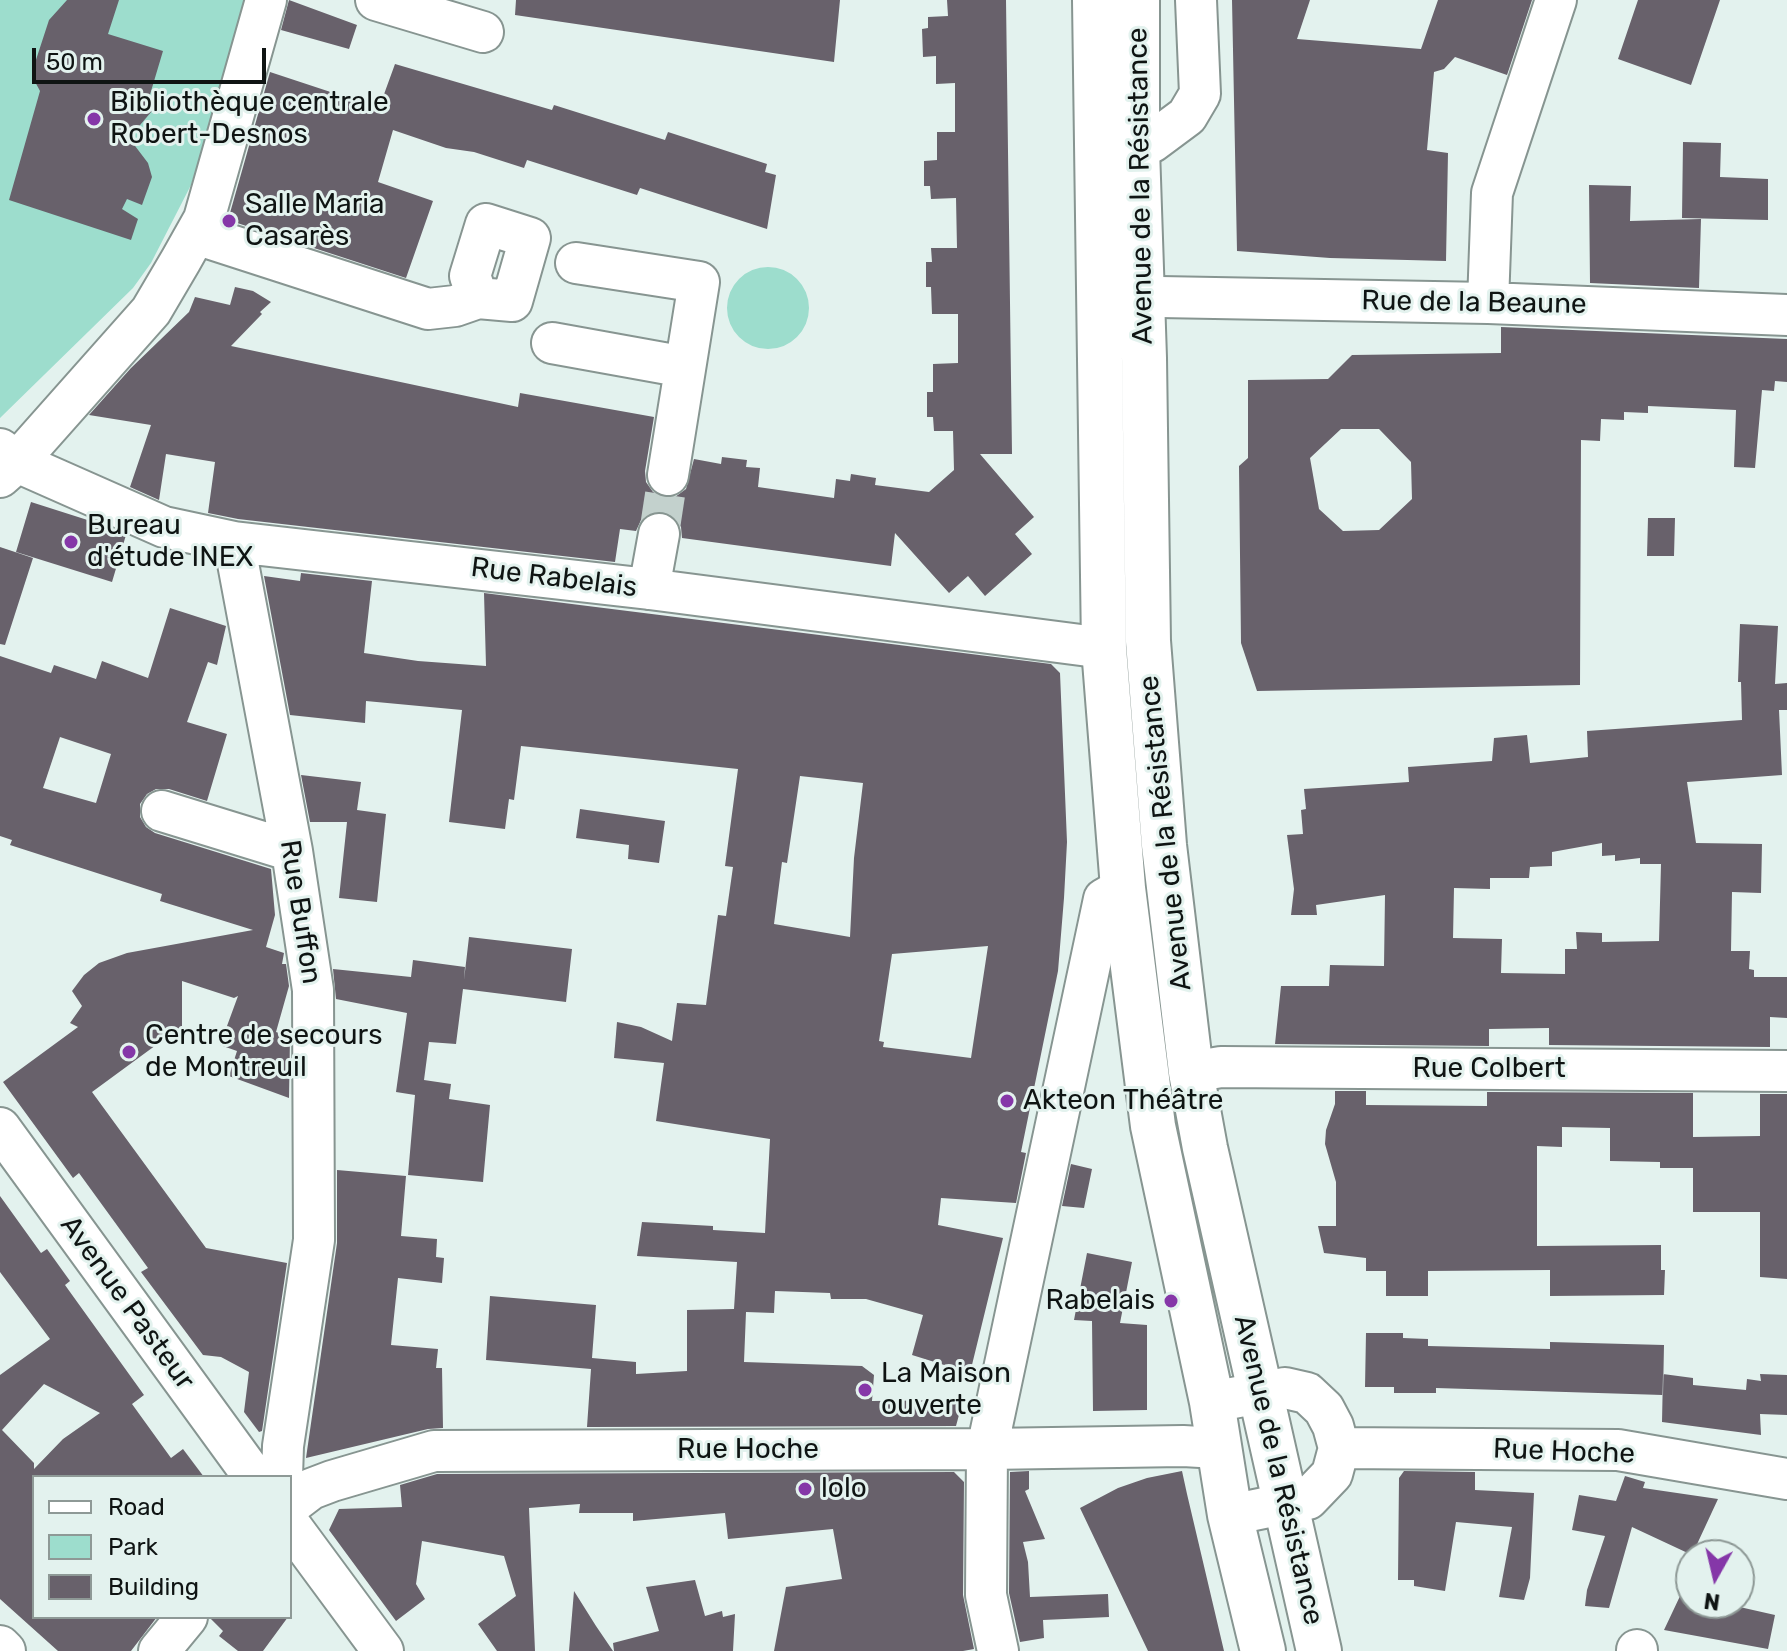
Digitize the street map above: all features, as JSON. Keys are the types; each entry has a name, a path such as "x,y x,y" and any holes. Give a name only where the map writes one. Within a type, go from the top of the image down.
{"main road":[{"name":"Avenue de la Résistance","path":"1095,0 1086,290 1097,647 1113,893 1153,1126 1212,1402 1230,1515 1263,1651"},
{"name":"Avenue de la Résistance","path":"1137,0 1137,149 1144,358 1148,651 1164,845 1191,1072 1205,1148 1319,1651"}],"street":[{"path":"6,463 151,311 196,234 204,219 266,0"},
{"path":"376,0 483,32"},
{"path":"1137,149 1152,142 1187,116 1200,94 1196,0"},
{"path":"1488,303 1492,193 1556,0"},
{"path":"196,234 428,309 455,306 478,298"},
{"path":"576,263 699,282 668,475"},
{"name":"Rue de la Beaune","path":"1160,297 1578,305 1787,315"},
{"path":"552,343 685,367"},
{"name":"Rue Rabelais","path":"6,463 164,527 234,542 649,589 1097,647"},
{"path":"649,589 659,534"},
{"name":"Rue Buffon","path":"234,542 292,851 313,990 314,1240 283,1446 282,1475"},
{"path":"162,811 292,851"},
{"path":"998,1651 986,1595 987,1449 1113,893"},
{"name":"Rue Colbert","path":"1191,1072 1221,1067 1787,1071"},
{"name":"Avenue Pasteur","path":"0,1128 253,1475"},
{"path":"1212,1402 1285,1388 1307,1393 1324,1409 1339,1448 1332,1474 1308,1499 1230,1515"},
{"name":"Rue Hoche","path":"292,1503 311,1489 332,1481 434,1451 1218,1448"},
{"name":"Rue Hoche","path":"1339,1448 1618,1450 1787,1479"},
{"path":"292,1528 383,1651"},
{"path":"159,1651 185,1619"},
{"path":"0,1646 5,1651"}],"green space":[{"path":"0,0 248,0 191,185 151,263 133,288 0,418"},
{"path":"768,267 784,270 797,279 806,292 809,308 806,324 797,337 784,346 768,349 752,346 739,337 730,324 727,308 730,292 739,279 752,270"}],"building":[{"name":"Bibliothèque centrale Robert-Desnos","path":"67,0 119,0 108,34 163,51 146,108 152,111 129,138 148,163 152,177 142,205 127,199 122,209 138,219 131,240 9,200 40,91 33,78 33,69 49,20"},
{"path":"289,0 357,25 349,49 281,30"},
{"path":"516,0 840,0 834,62 515,15"},
{"path":"947,0 1006,0 1012,454 980,454 1034,517 1015,534 1032,554 985,596 968,576 949,593 895,533 891,566 682,538 681,527 674,517 664,512 652,512 641,520 636,531 620,529 615,562 208,513 215,462 166,454 159,500 130,487 151,425 89,415 131,368 189,312 195,297 230,305 235,287 253,291 271,302 231,346 518,407 520,393 654,417 646,482 653,492 664,497 675,497 686,489 694,459 721,464 722,457 747,460 746,467 760,468 758,487 834,498 836,479 850,481 851,474 876,478 875,485 929,492 954,470 953,431 934,431 933,417 927,417 927,392 933,392 933,364 958,363 958,314 932,314 931,287 926,287 926,262 932,262 931,248 957,248 956,198 931,199 930,186 924,186 924,161 937,160 937,132 955,132 955,83 936,84 936,56 923,57 922,29 928,28 928,17 948,16"},
{"path":"1232,0 1310,0 1297,39 1421,49 1438,0 1532,0 1507,75 1455,57 1444,69 1434,72 1427,150 1448,153 1446,261 1330,258 1237,251"},
{"path":"1638,0 1720,0 1691,85 1618,59"},
{"path":"395,64 552,110 554,105 665,140 668,132 767,164 765,172 776,175 767,229 640,188 637,195 527,160 524,168 474,152 446,148 393,130 378,182 433,201 406,278 228,220 270,72 379,108"},
{"path":"1683,142 1721,143 1720,177 1768,179 1768,220 1682,218"},
{"path":"1589,185 1631,186 1630,221 1701,219 1699,288 1590,283"},
{"path":"1501,327 1787,339 1787,382 1775,381 1774,391 1762,390 1755,468 1734,467 1736,410 1648,406 1648,413 1624,412 1624,420 1601,419 1600,441 1581,440 1580,685 1257,691 1241,643 1239,466 1248,458 1248,380 1328,379 1352,355 1501,353","holes":["1341,429 1379,429 1411,462 1412,499 1379,530 1343,531 1319,509 1310,458"]},
{"name":"Bureau d'étude INEX","path":"31,502 126,535 112,582 16,552"},
{"path":"1648,518 1675,518 1674,556 1647,556"},
{"path":"0,547 33,558 5,645 0,644"},
{"path":"301,573 372,581 364,653 418,661 486,666 484,593 1051,664 1060,673 1067,842 1058,971 1021,1152 1026,1153 1016,1203 941,1198 938,1225 1003,1238 970,1373 912,1355 923,1315 866,1299 831,1299 830,1293 775,1291 774,1313 746,1312 744,1362 862,1366 874,1375 872,1401 963,1400 956,1426 587,1427 591,1369 486,1360 490,1296 596,1305 592,1358 636,1362 636,1374 687,1371 687,1310 734,1309 737,1262 637,1256 642,1222 765,1233 770,1139 656,1121 664,1063 614,1058 617,1022 641,1027 672,1041 677,1003 706,1005 718,915 726,916 733,867 725,866 738,769 521,746 514,800 509,799 505,829 449,822 462,710 366,701 365,723 290,715 264,576 300,581","holes":["800,776 863,783 854,858 850,937 774,924 782,862 787,863","988,946 971,1058 883,1047 884,1042 879,1041 892,954"]},
{"path":"170,608 226,626 217,665 208,662 187,722 227,734 207,801 169,789 156,789 147,794 140,804 140,817 146,827 155,833 271,869 275,915 266,947 284,953 282,964 286,964 289,986 276,1032 290,1037 289,1098 229,1076 237,1051 220,1045 238,996 234,998 182,981 182,1026 92,1092 206,1248 287,1263 262,1431 259,1432 244,1412 249,1372 221,1357 203,1355 141,1272 148,1268 79,1173 73,1178 3,1082 78,1027 70,1023 82,1006 72,991 84,975 99,963 127,953 253,930 160,901 162,894 10,845 12,840 0,836 0,656 51,673 54,665 96,679 102,661 148,678","holes":["60,737 111,754 96,803 43,788"]},
{"path":"1740,624 1778,626 1775,684 1787,683 1787,710 1779,710 1782,775 1687,782 1696,843 1762,844 1761,893 1732,892 1731,951 1750,951 1749,969 1754,970 1754,977 1787,977 1787,1018 1770,1017 1770,1047 1549,1045 1549,1028 1489,1029 1489,1046 1275,1044 1281,986 1329,986 1330,965 1384,966 1385,895 1316,905 1317,915 1291,915 1294,889 1287,835 1303,834 1301,810 1306,809 1304,789 1409,782 1408,767 1492,761 1494,738 1527,735 1530,763 1588,757 1587,731 1742,720 1741,682 1738,682","holes":["1602,843 1602,856 1615,855 1615,861 1640,858 1640,864 1661,864 1659,941 1602,942 1602,933 1576,932 1577,949 1565,949 1565,974 1501,973 1502,939 1453,938 1454,888 1490,889 1490,878 1529,878 1530,867 1552,866 1552,852"]},
{"path":"301,775 361,782 357,810 386,814 377,902 339,898 347,822 310,822"},
{"path":"580,809 665,821 659,863 628,859 629,845 576,838"},
{"path":"469,937 572,949 566,1002 463,989 456,1044 429,1042 424,1080 451,1084 449,1099 490,1105 483,1182 408,1175 415,1095 396,1092 407,1013 336,999 333,969 411,977 413,960 465,967 464,980"},
{"path":"1335,1091 1366,1091 1366,1105 1487,1106 1487,1092 1693,1093 1693,1137 1760,1136 1760,1094 1787,1094 1787,1279 1760,1277 1760,1212 1693,1212 1693,1168 1660,1168 1660,1162 1610,1161 1610,1128 1562,1127 1562,1147 1537,1146 1537,1246 1661,1245 1661,1270 1665,1270 1664,1295 1550,1296 1550,1270 1428,1271 1428,1296 1386,1296 1386,1271 1366,1271 1366,1258 1324,1253 1318,1226 1336,1226 1336,1182 1325,1144 1326,1130 1335,1104"},
{"path":"1071,1164 1092,1169 1084,1208 1062,1206"},
{"path":"337,1170 406,1176 401,1236 437,1239 436,1257 444,1258 442,1283 398,1278 391,1345 438,1349 436,1368 442,1368 443,1428 306,1458 337,1243"},
{"path":"0,1196 41,1253 47,1249 70,1281 65,1285 144,1395 132,1404 171,1458 183,1449 202,1475 32,1475 32,1619 155,1619 131,1651 58,1651 0,1599 0,1375 50,1339 0,1272","holes":["44,1384 100,1413 63,1439 34,1469 34,1463 2,1430"]},
{"path":"1087,1253 1132,1262 1120,1323 1147,1325 1147,1410 1093,1411 1092,1321 1074,1320"},
{"path":"1366,1333 1403,1333 1403,1338 1428,1339 1428,1346 1550,1349 1550,1342 1664,1345 1663,1395 1436,1388 1436,1393 1394,1393 1394,1387 1365,1387"},
{"path":"1663,1374 1693,1378 1693,1385 1746,1390 1747,1379 1761,1381 1760,1374 1787,1375 1787,1415 1760,1414 1761,1435 1662,1422"},
{"path":"1029,1471 1029,1489 1025,1491 1045,1539 1023,1542 1028,1562 1030,1597 1108,1594 1109,1617 1043,1620 1044,1638 1020,1642 1009,1593 1010,1472"},
{"path":"1182,1471 1224,1651 1148,1651 1080,1508 1118,1488"},
{"path":"1404,1471 1475,1472 1475,1490 1534,1493 1530,1578 1524,1600 1499,1597 1512,1527 1456,1522 1445,1591 1414,1586 1414,1580 1398,1580 1399,1478"},
{"path":"954,1472 964,1482 963,1595 974,1649 963,1651 774,1651 786,1587 842,1579 833,1529 728,1539 725,1513 633,1521 633,1513 579,1513 580,1504 529,1508 535,1651 497,1651 478,1624 516,1596 504,1556 422,1541 416,1584 425,1599 396,1621 329,1530 339,1509 402,1507 400,1485 437,1474"},
{"path":"1625,1476 1645,1482 1643,1488 1718,1499 1699,1539 1675,1539 1675,1547 1632,1527 1609,1608 1585,1606 1587,1590 1605,1536 1572,1530 1579,1495 1616,1501"},
{"path":"695,1580 705,1616 722,1611 723,1617 735,1614 733,1651 614,1651 613,1643 659,1631 646,1587"},
{"path":"574,1591 596,1626 613,1651 569,1651"},
{"path":"1675,1607 1675,1619 1755,1619 1755,1610 1775,1615 1768,1649 1664,1630"},
{"path":"211,1619 287,1619 263,1651 238,1651 219,1636 223,1631"}],"tunnel":[{"path":"659,534 668,475"}],"place":[{"name":"Bibliothèque centrale Robert-Desnos","path":"94,119"},
{"name":"Salle Maria Casarès","path":"229,221"},
{"name":"Bureau d'étude INEX","path":"71,542"},
{"name":"Centre de secours de Montreuil","path":"129,1052"},
{"name":"Akteon Théâtre","path":"1007,1101"},
{"name":"Rabelais","path":"1171,1301"},
{"name":"La Maison ouverte","path":"865,1390"},
{"name":"lolo","path":"805,1489"}]}
